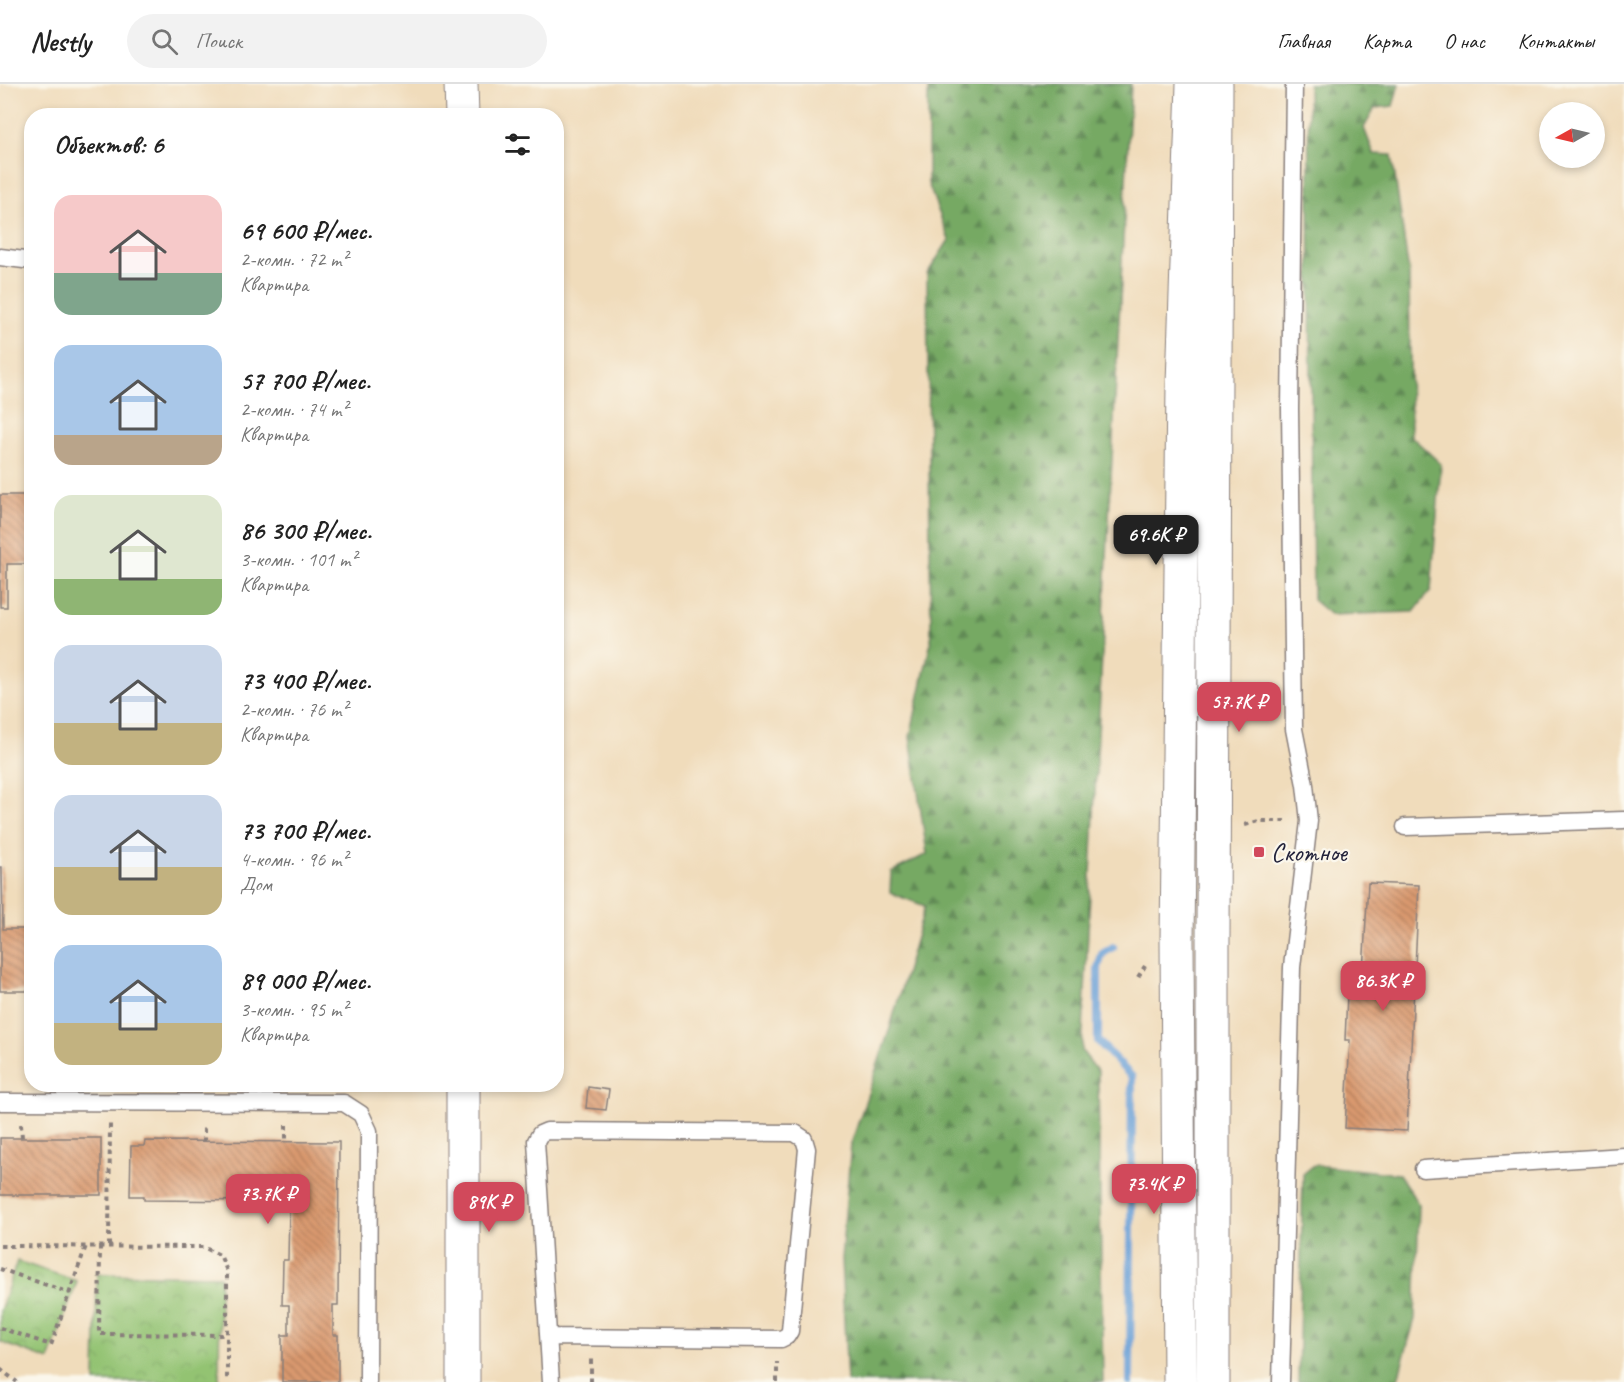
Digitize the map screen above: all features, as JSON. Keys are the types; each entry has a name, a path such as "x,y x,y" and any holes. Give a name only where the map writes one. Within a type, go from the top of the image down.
{"main road":[{"path":"461,84 462,108"},
{"path":"1180,1382 1177,942 1183,384 1193,84"},
{"path":"1213,1382 1216,84"},
{"path":"463,1092 463,1382"}],"lane":[{"path":"1281,1382 1292,967 1309,821 1305,785 1294,729 1290,409 1294,84"},
{"path":"0,257 24,260"},
{"path":"1405,827 1624,820"},
{"path":"0,1102 344,1104 361,1114 369,1131 368,1382"},
{"path":"549,1336 781,1339 787,1336 807,1149 804,1139 795,1133 547,1131 540,1134 537,1141 551,1382"},
{"path":"1423,1169 1624,1156"}],"path":[{"path":"1244,825 1259,821 1309,821"},
{"path":"109,1246 110,1103"},
{"path":"0,1246 203,1246 220,1255 227,1271 227,1382"},
{"path":"0,1328 51,1345 86,1246"},
{"path":"100,1246 99,1334 227,1335"},
{"path":"0,1269 70,1293"},
{"path":"0,1369 17,1382"}],"green space":[{"path":"928,84 1131,84 1082,1051 1098,1072 1103,1382 847,1382 841,1259 851,1144 890,1028 925,906 890,893 891,872 927,854 910,737 931,641 927,274 949,240 928,183"},
{"path":"1308,84 1399,84 1393,106 1375,108 1364,128 1374,154 1392,155 1409,273 1411,436 1441,464 1431,590 1414,612 1331,615 1313,600"},
{"path":"1314,1165 1399,1174 1419,1205 1415,1319 1397,1382 1298,1382 1303,1174"},
{"path":"17,1261 77,1281 49,1360 0,1342 0,1311"},
{"path":"97,1274 220,1276 219,1382 95,1382"}],"building":[{"path":"0,495 24,495 24,564 7,564 7,607 0,607"},
{"path":"0,867 2,867 3,929 24,929 24,991 0,991"},
{"path":"1368,883 1419,885 1407,1131 1345,1128 1350,1040 1345,1040 1348,972 1363,972"},
{"path":"588,1087 609,1090 606,1110 586,1108"},
{"path":"0,1138 101,1138 101,1195 0,1195"},
{"path":"145,1141 339,1142 338,1305 333,1305 333,1335 338,1335 338,1382 282,1382 282,1335 289,1335 289,1305 282,1305 283,1260 288,1260 289,1209 292,1210 292,1188 268,1188 268,1201 144,1200 144,1196 130,1196 131,1146 144,1146"}],"waterway":[{"path":"1113,947 1102,954 1098,968 1098,1041 1132,1077 1130,1382"}],"place":[{"name":"Скотное","path":"1259,852"}]}
